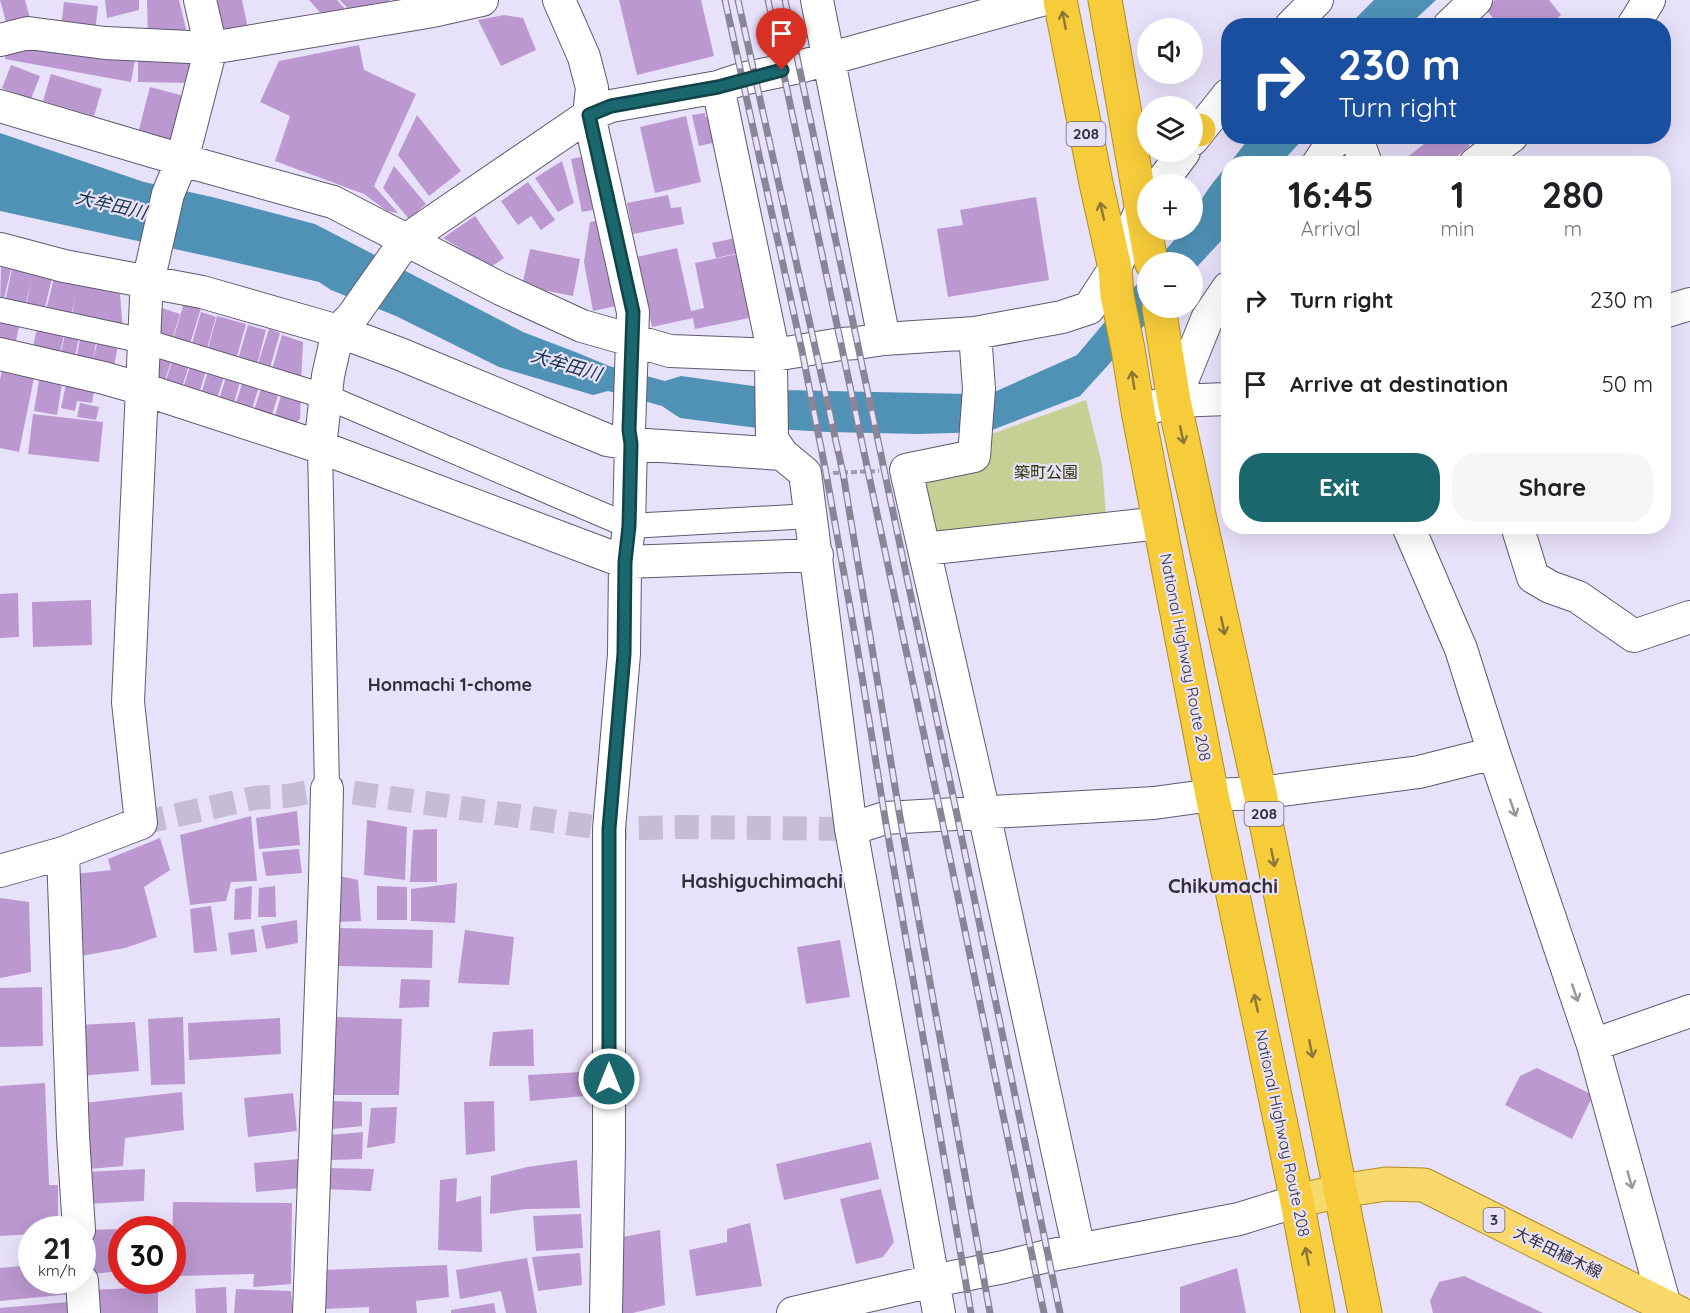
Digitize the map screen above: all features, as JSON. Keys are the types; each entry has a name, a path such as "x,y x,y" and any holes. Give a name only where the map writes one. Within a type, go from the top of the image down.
{"highway":[{"name":"National Highway Route 208","path":"1060,0 1116,282 1138,411 1212,795 1297,1201 1318,1313"},
{"name":"208","path":"1104,0 1121,96 1143,174"},
{"path":"1121,96 1137,113"},
{"name":"208","path":"1161,318 1174,401 1260,793 1365,1313"}],"main road":[{"name":"大牟田植木線","path":"1297,1201 1386,1184 1424,1185 1672,1309"}],"street":[{"path":"0,871 63,853 141,824 128,702 144,342 150,273 168,194 182,160 211,48 200,0"},
{"path":"0,40 28,33 105,43 211,48 434,11 482,0"},
{"path":"559,0 584,57 592,88 589,115 633,312 624,654 609,829 609,1148 606,1313"},
{"path":"817,0 884,339"},
{"path":"309,1313 327,789 320,447 328,376 345,324 400,250 589,115 611,106 718,87 829,59 1041,0"},
{"path":"1457,18 1476,0"},
{"path":"1638,18 1649,0"},
{"path":"1303,18 1317,9"},
{"path":"718,87 772,359 786,455 811,516 851,829 939,1313"},
{"path":"1203,125 1221,103"},
{"path":"0,106 333,202 400,250 501,290 572,322 632,356 670,351 772,359 841,344 975,333 1062,317 1089,308 1116,282 1137,231"},
{"path":"1486,156 1501,144"},
{"path":"0,249 64,266 150,273 202,292 345,324 400,354 608,440 630,437 786,455"},
{"path":"1174,401 1207,319 1221,298"},
{"path":"1671,310 1690,304"},
{"path":"0,310 144,342 327,397 629,526 811,516"},
{"path":"975,333 979,389 974,456 906,470 984,813 1079,1250"},
{"path":"0,354 142,389 320,447 625,562 817,555"},
{"path":"1138,411 1174,401 1221,399"},
{"path":"924,549 1160,523"},
{"path":"1411,534 1461,650 1593,1045 1672,1309"},
{"path":"1520,534 1533,577 1550,587 1578,597 1634,636 1690,617"},
{"path":"851,829 885,818 1154,803 1212,795 1260,793 1419,772 1494,753"},
{"path":"63,853 78,1216"},
{"path":"1593,1045 1690,1011"},
{"path":"793,1313 1047,1256 1239,1219 1297,1201"},
{"path":"83,1294 84,1313"}],"path":[{"path":"786,455 843,473 906,470"}],"green space":[{"name":"築町公園","path":"1086,400 1102,464 1106,515 946,535 931,532 920,480 938,473 983,469 989,435"}],"water":[{"path":"1374,0 1436,0 1417,18 1356,18"},
{"name":"大牟田川","path":"0,133 144,182 315,224 523,332 609,366 665,381 681,376 782,390 992,393 1077,355 1137,284 1137,318 1151,318 1080,396 987,432 919,434 757,428 680,418 662,406 608,391 593,395 499,367 396,316 331,290 319,282 0,211"},
{"path":"1245,144 1299,144 1287,156 1235,156"},
{"path":"1221,173 1221,241 1203,260 1203,252 1164,252 1174,240 1203,240 1203,198"}],"building":[{"path":"0,0 25,0 31,22 8,29"},
{"path":"105,0 139,0 139,10 107,18"},
{"path":"147,0 179,0 186,29 181,32 148,37"},
{"path":"242,0 249,33 222,39 213,1"},
{"path":"309,0 337,0 347,11 324,17"},
{"path":"340,0 390,0 380,9 376,3 361,16 351,12"},
{"path":"619,0 701,0 714,56 637,75"},
{"path":"1495,0 1549,0 1561,15 1557,18 1493,18 1485,8"},
{"path":"64,2 98,6 95,33 61,27"},
{"path":"504,15 523,18 536,50 501,66 478,20"},
{"path":"31,42 135,60 131,82 5,59 7,47"},
{"path":"359,45 364,70 416,94 374,186 398,213 387,211 364,194 275,161 290,116 260,102 279,61"},
{"path":"138,56 192,57 191,83 138,82"},
{"path":"11,65 40,76 31,99 2,88"},
{"path":"51,74 102,89 94,116 43,101"},
{"path":"150,87 184,96 173,142 138,133"},
{"path":"705,113 705,117 712,116 717,142 699,146 692,115"},
{"path":"417,115 461,171 429,196 398,155"},
{"path":"686,116 701,182 655,193 640,127"},
{"path":"1424,144 1469,144 1470,146 1457,156 1409,156"},
{"path":"586,156 597,209 582,212 571,159"},
{"path":"562,161 574,203 558,212 535,178"},
{"path":"394,166 426,204 409,219 383,188"},
{"path":"528,182 555,220 541,230 531,216 518,225 501,201"},
{"path":"668,195 671,208 681,207 684,224 633,234 627,203"},
{"path":"1036,197 1049,280 948,297 937,229 963,225 960,210"},
{"path":"475,216 504,258 491,267 443,238"},
{"path":"600,220 616,306 593,311 584,262 590,222"},
{"path":"740,237 743,252 716,258 712,243"},
{"path":"677,248 691,311 704,308 695,263 742,253 754,317 695,329 693,318 652,327 637,257"},
{"path":"530,249 580,259 573,296 522,286"},
{"path":"1,267 11,269 2,307 0,306"},
{"path":"12,269 52,278 43,315 25,311 31,281 24,311 4,307"},
{"path":"54,278 120,294 123,332 71,322 75,298 70,321 45,315"},
{"path":"184,303 201,308 189,347 172,343"},
{"path":"162,308 180,314 171,343 152,339 152,317"},
{"path":"201,312 216,317 206,352 191,347"},
{"path":"217,316 246,324 236,360 207,352"},
{"path":"21,318 14,350 0,347 0,320"},
{"path":"38,324 65,330 58,362 31,355"},
{"path":"248,325 266,330 256,368 237,363"},
{"path":"269,329 280,333 269,371 257,367"},
{"path":"66,330 80,333 73,365 59,362"},
{"path":"81,334 97,336 93,360 99,336 119,340 113,372 75,365"},
{"path":"282,335 303,342 301,382 271,373"},
{"path":"151,349 173,356 162,389 149,379"},
{"path":"174,356 190,362 180,394 163,389"},
{"path":"191,363 207,368 197,400 181,395"},
{"path":"3,366 35,373 19,452 0,448 0,380"},
{"path":"209,368 225,373 215,405 199,401"},
{"path":"40,374 63,377 57,415 34,411"},
{"path":"227,374 241,378 232,410 217,406"},
{"path":"244,378 260,383 250,416 233,411"},
{"path":"67,379 95,385 92,403 77,401 75,411 61,408"},
{"path":"263,383 280,388 270,422 252,416"},
{"path":"283,389 301,393 300,419 294,425 274,419"},
{"path":"80,403 99,407 96,420 77,417"},
{"path":"33,414 103,422 99,462 28,454"},
{"path":"18,593 19,637 0,638 0,594"},
{"path":"91,600 92,645 33,647 32,602"},
{"path":"297,811 300,845 259,849 256,818"},
{"path":"251,816 257,881 231,882 226,901 190,905 180,835"},
{"path":"367,820 407,827 405,880 364,875"},
{"path":"437,829 437,882 410,882 413,830"},
{"path":"160,838 170,870 144,887 157,937 125,948 81,956 75,874 111,870 108,859"},
{"path":"299,849 302,873 266,876 262,852"},
{"path":"335,875 358,880 361,921 334,922"},
{"path":"457,883 455,923 411,921 411,889"},
{"path":"252,886 251,919 234,920 235,889"},
{"path":"275,886 276,917 258,917 259,888"},
{"path":"377,886 407,887 407,920 377,920"},
{"path":"0,898 29,902 31,972 0,978"},
{"path":"211,906 217,951 194,953 190,909"},
{"path":"297,920 298,943 266,949 261,926"},
{"path":"339,928 433,930 432,968 338,966"},
{"path":"254,929 257,952 231,955 228,933"},
{"path":"465,930 514,937 509,985 458,983"},
{"path":"840,940 850,997 806,1004 797,947"},
{"path":"401,979 430,980 429,1007 399,1008"},
{"path":"42,987 43,1046 0,1047 0,988"},
{"path":"183,1017 185,1084 151,1085 148,1019"},
{"path":"336,1017 402,1019 399,1095 331,1095"},
{"path":"280,1018 281,1054 189,1060 188,1023"},
{"path":"135,1022 139,1071 79,1076 79,1025"},
{"path":"533,1029 534,1066 489,1066 493,1032"},
{"path":"1537,1068 1593,1095 1572,1139 1505,1105 1520,1076"},
{"path":"582,1072 584,1096 530,1101 528,1075"},
{"path":"45,1083 49,1185 58,1185 58,1216 18,1216 18,1235 0,1236 0,1086"},
{"path":"182,1092 184,1130 125,1138 123,1166 89,1169 84,1103"},
{"path":"293,1093 297,1131 248,1137 244,1098"},
{"path":"332,1101 362,1102 362,1126 332,1129"},
{"path":"494,1101 495,1151 466,1155 464,1102"},
{"path":"397,1107 395,1143 367,1148 371,1108"},
{"path":"363,1132 362,1159 331,1160 329,1135"},
{"path":"871,1142 879,1179 784,1200 776,1164"},
{"path":"299,1159 301,1188 256,1192 254,1163"},
{"path":"577,1160 580,1208 527,1209 490,1214 491,1176 527,1167"},
{"path":"326,1168 374,1169 371,1191 325,1189"},
{"path":"145,1169 144,1201 85,1204 84,1172"},
{"path":"457,1178 456,1202 481,1196 482,1252 438,1250 440,1180"},
{"path":"881,1189 894,1242 883,1257 856,1264 840,1199"},
{"path":"173,1202 292,1203 291,1284 253,1287 254,1274 186,1276 186,1216 173,1216"},
{"path":"581,1214 583,1248 536,1251 533,1216"},
{"path":"750,1223 762,1286 696,1296 689,1250 727,1242 727,1229"},
{"path":"108,1229 108,1272 96,1273 96,1230"},
{"path":"660,1230 665,1305 633,1313 622,1313 612,1239"},
{"path":"580,1253 582,1285 538,1291 532,1257"},
{"path":"527,1258 537,1313 506,1313 501,1291 460,1299 456,1270"},
{"path":"447,1265 449,1297 416,1301 417,1313 369,1313 369,1307 325,1309 324,1270"},
{"path":"18,1266 18,1294 71,1294 0,1301 0,1268"},
{"path":"1237,1268 1246,1313 1180,1313 1180,1287"},
{"path":"1464,1276 1543,1313 1433,1313 1430,1301 1439,1282"},
{"path":"226,1287 227,1313 196,1313 195,1289"},
{"path":"108,1289 108,1294 158,1294 158,1313 90,1313 89,1294 96,1294 96,1290"},
{"path":"236,1289 291,1291 293,1313 234,1313"},
{"path":"68,1302 68,1313 0,1313 0,1308"},
{"path":"494,1303 496,1313 451,1313 451,1310"}],"tunnel":[{"path":"141,823 254,798 287,796 327,789 609,829 679,827 851,829"}],"railway":[{"path":"725,0 802,351 826,473 971,1313"},
{"path":"738,0 843,473 900,817 990,1313"},
{"path":"768,0 1044,1313"},
{"path":"785,0 1060,1313"}],"district":[{"name":"Honmachi 1-chome","path":"450,685"},
{"name":"Hashiguchimachi","path":"762,881"},
{"name":"Chikumachi","path":"1223,886"}],"route":[{"path":"609,1079 609,829 624,654 633,312 589,115 611,106 718,87 782,70"}]}
